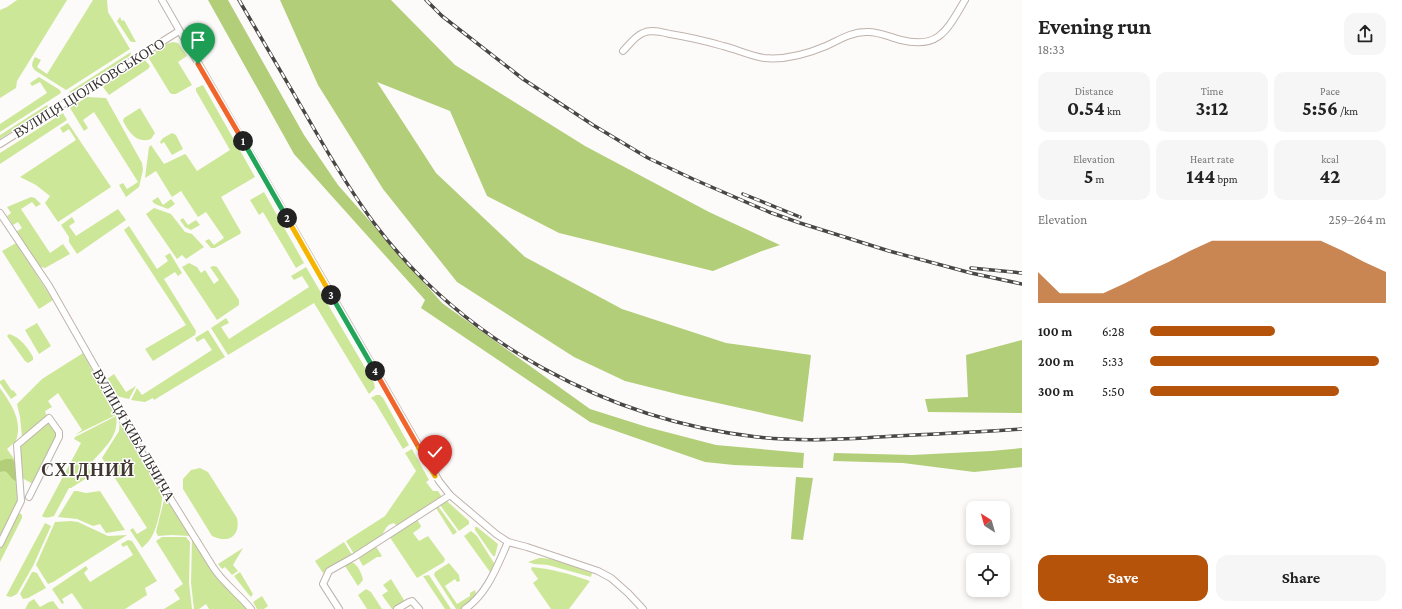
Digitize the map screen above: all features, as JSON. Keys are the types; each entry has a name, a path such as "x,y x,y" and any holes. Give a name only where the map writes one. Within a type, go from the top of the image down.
{"street":[{"path":"162,0 428,464 450,495 496,534 508,542 535,549 598,571 611,578 643,609"},
{"path":"623,51 639,35 648,31 691,38 762,58 795,55 814,50 857,32 876,32 902,40 925,42 937,38 946,30 965,0"},
{"name":"ВУЛИЦЯ ЦІОЛКОВСЬКОГО","path":"0,144 179,31"},
{"name":"ВУЛИЦЯ КИБАЛЬЧИЧА","path":"0,213 49,286 98,372 129,432 218,575 251,609"},
{"path":"0,544 21,501 17,445 50,418 59,432 59,437 30,496"},
{"path":"339,609 323,584 329,571 450,495"},
{"path":"465,609 476,600 489,583 508,542"},
{"path":"397,609 412,601 419,609"}],"green space":[{"path":"17,0 67,0 17,81 16,88 0,98 0,10"},
{"path":"93,0 107,0 108,12 130,49 66,90 36,71 32,66 32,63 35,57 41,60 37,67 47,74"},
{"path":"208,0 228,0 304,135 338,185 442,303 590,409 647,427 716,445 804,453 803,468 734,465 705,462 590,422 421,308 425,300 294,154"},
{"path":"280,0 391,0 455,65 585,146 709,212 780,245 713,271 559,233 487,196 450,111 377,82 436,173 525,257 622,309 726,343 811,355 803,422 625,381 574,357 457,282 383,189 318,85"},
{"path":"120,17 122,21 124,20 136,42 130,41 117,21"},
{"path":"173,42 178,43 187,56 178,62 192,85 176,94 170,93 148,57 166,44"},
{"path":"131,52 130,56 71,93 69,92"},
{"path":"144,59 150,66 148,69 109,95 103,87 104,84"},
{"path":"39,77 60,90 61,93 0,132 0,124 47,93 40,82 32,86 30,83"},
{"path":"203,85 255,177 221,197 241,232 215,248 211,248 205,241 209,239 214,245 224,238 206,212 198,217 181,191 172,197 156,171 145,178 149,147 151,145 164,164 185,154 197,171 230,150 196,91 196,88"},
{"path":"87,97 106,98 142,163 143,170 139,187 126,197 119,185 123,183 127,189 138,182 94,112 83,120 88,128 84,131 70,108"},
{"path":"47,105 49,108 0,139 0,135"},
{"path":"140,108 155,133 151,139 141,140 137,138 131,133 123,121 124,118"},
{"path":"63,113 67,120 0,164 0,153"},
{"path":"68,123 111,187 58,222 45,203 50,196 36,185 20,177 76,140 69,129 63,133 60,128"},
{"path":"172,133 176,135 183,149 172,155 164,142 161,144 160,142 163,138"},
{"path":"264,192 304,263 296,268 263,212 259,215 250,200"},
{"path":"31,197 35,198 41,204 36,207 32,202 21,209 50,253 63,244 70,254 45,268 39,265 16,232 22,228 18,222 13,225 7,216 11,213 7,207"},
{"path":"158,197 163,205 171,199 175,204 168,209 155,204 152,201"},
{"path":"154,208 171,214 185,232 192,234 204,247 186,259 182,255 177,259 146,214"},
{"path":"118,209 126,220 77,254 69,242 69,237 61,225 72,217 75,222 69,226 76,236"},
{"path":"183,218 188,225 196,220 200,225 191,230 185,227 180,220"},
{"path":"129,226 157,269 168,261 165,256 170,253 182,273 178,276 175,272 164,279 196,331 195,335 153,361 145,349 186,325 124,230"},
{"path":"16,243 53,300 39,309 2,251"},
{"path":"189,263 197,267 201,273 205,270 214,284 219,280 210,267 217,267 239,300 239,305 217,320 182,267"},
{"path":"306,267 374,383 375,388 369,394 314,303 228,355 211,328 226,318 229,323 221,327 229,339 309,287 302,276 294,280 291,276"},
{"path":"37,323 51,346 39,354 25,330"},
{"path":"208,330 225,357 154,400 153,398 145,402 131,400 137,388 142,395 212,350 204,338 197,342 195,338"},
{"path":"9,334 13,335 23,343 29,350 33,360 28,363 25,361 7,336"},
{"path":"1022,340 1022,413 928,412 925,399 968,397 966,355"},
{"path":"83,353 116,415 75,435 82,430 58,393 48,401 52,407 45,411 47,417 22,437 17,404 42,379"},
{"path":"114,374 126,392 136,386 129,399 116,396 107,379"},
{"path":"4,379 12,391 13,390 17,395 11,399 0,383 0,381"},
{"path":"0,388 12,406 17,419 18,433 16,441 7,449 17,463 18,502 0,536"},
{"path":"376,395 380,395 383,398 409,445 403,449 375,402 371,398"},
{"path":"116,416 115,431 112,437 89,466 89,469 93,474 69,488 54,516 46,518 42,516 81,443 74,439 75,437"},
{"path":"120,419 163,492 162,502 154,532 150,540 142,548 130,530 133,528 137,534 147,528 102,458 119,431"},
{"path":"47,421 56,433 56,437 33,484 22,478 20,449 21,446"},
{"path":"1022,448 1022,467 974,472 903,463 833,461 834,453 912,455"},
{"path":"412,449 429,480 426,482 433,491 438,491 442,497 397,526 394,523 389,525 379,538 354,554 346,541 385,516 416,471 405,453"},
{"path":"12,459 15,463 16,481 5,471 0,472 0,461"},
{"path":"200,468 208,472 237,518 237,530 232,537 228,539 212,536 183,489 183,479 191,470"},
{"path":"796,477 813,478 803,540 791,539"},
{"path":"74,491 86,493 100,491 125,530 106,533 100,524 93,526 77,519 58,517"},
{"path":"165,496 190,536 158,536 156,532"},
{"path":"447,501 469,521 469,524 459,531 440,505"},
{"path":"438,506 457,532 453,535 436,508"},
{"path":"20,513 22,518 0,562 1,546 12,524"},
{"path":"416,518 421,526 413,533 419,541 428,536 445,559 444,562 417,578 389,536"},
{"path":"55,522 78,522 108,536 127,535 48,584 36,565"},
{"path":"45,523 51,526 33,566 17,594 11,597 6,596"},
{"path":"475,527 498,544 495,556 493,556 475,530"},
{"path":"471,531 477,536 495,565 492,573 464,536"},
{"path":"162,537 186,537 190,542 189,583 192,609 164,609 180,599 174,590 183,584 156,541"},
{"path":"192,539 217,578 247,609 209,609 206,604 199,609 194,609 191,583"},
{"path":"128,540 132,541 157,581 145,588 147,595 125,609 83,609 72,593 62,599 64,603 62,604 52,589 86,566 88,569 84,573 90,582 133,555 127,545 123,547 121,544"},
{"path":"344,542 352,555 323,573 315,561"},
{"path":"375,545 382,556 377,557 363,566 359,559 361,554"},
{"path":"243,548 233,565 238,571 232,575 225,567 222,569 218,564"},
{"path":"539,558 552,559 573,566 592,573 591,577 548,565 528,562"},
{"path":"351,562 358,567 361,572 363,580 358,586 345,566"},
{"path":"449,563 459,575 460,581 457,582 455,579 445,586 457,604 470,596 470,593 475,590 475,598 461,609 456,609 434,575 435,572"},
{"path":"532,567 561,572 590,581 569,609 551,609 533,583 538,579 531,569"},
{"path":"32,572 37,573 46,588 28,598 23,599 20,594"},
{"path":"240,572 253,594 251,597 234,576"},
{"path":"429,575 451,609 445,609 423,576"},
{"path":"391,579 404,600 404,602 394,609 392,609 382,595 388,591 383,585"},
{"path":"366,589 371,592 382,609 367,609 358,595"},
{"path":"262,596 268,606 264,609 257,609 253,602"},
{"path":"34,599 40,607 53,601 59,609 25,609 29,602"}],"railway":[{"path":"239,0 335,164 357,200 374,223 410,266 451,305 496,339 544,369 595,393 647,413 702,428 757,437 774,439 826,440 1022,429"},
{"path":"426,0 442,16 523,79 593,125 648,158 769,212 800,223 889,251 971,273 1022,284"},
{"path":"743,194 800,217"},
{"path":"971,268 1022,273"}],"district":[{"name":"СХІДНИЙ","path":"88,470"}],"route":[{"path":"198,64 435,476"}]}
